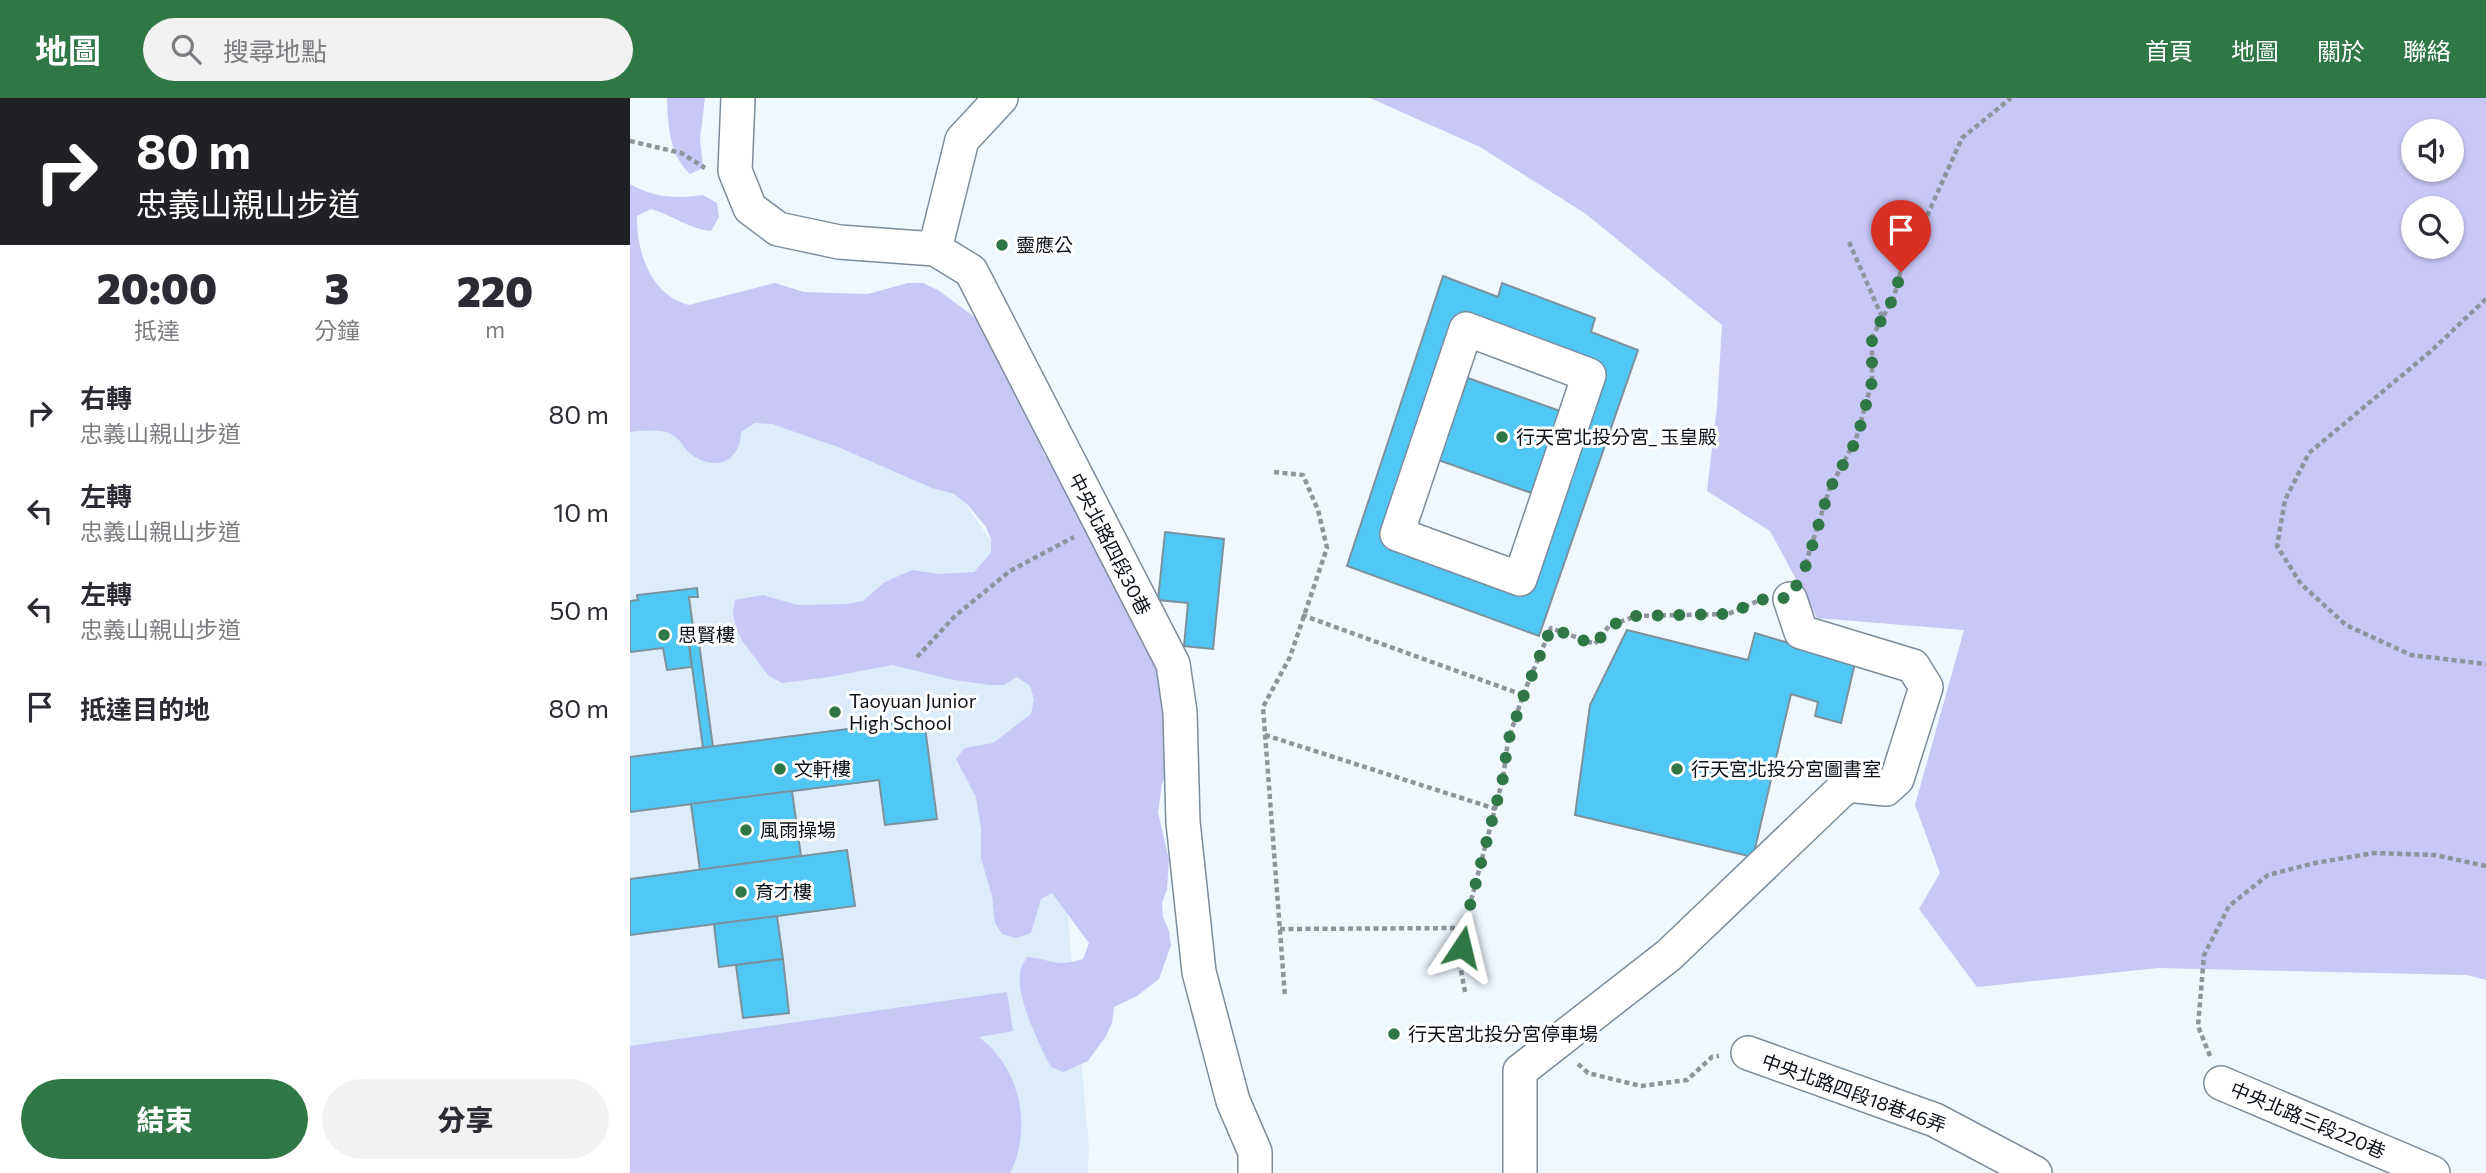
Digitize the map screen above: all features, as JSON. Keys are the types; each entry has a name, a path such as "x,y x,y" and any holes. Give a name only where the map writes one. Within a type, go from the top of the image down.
{"street":[{"name":"中央北路四段30巷","path":"738,98 735,171 750,208 778,229 839,242 935,249 971,271 1173,664 1180,712 1183,822 1199,972 1233,1101 1255,1152 1255,1173"},
{"path":"935,249 962,140 1001,98"},
{"path":"1466,329 1589,375 1520,579 1397,534 1466,329"},
{"path":"1520,1173 1521,1070 1669,955 1847,785 1886,789 1897,779 1926,687 1913,667 1801,632 1790,599"},
{"name":"中央北路四段18巷46弄","path":"1748,1053 1935,1120 2035,1173"},
{"name":"中央北路三段220巷","path":"2221,1083 2432,1173"}],"path":[{"path":"1465,992 1460,965 1464,929 1496,809 1508,741 1551,628 1595,645 1609,626 1636,616 1728,614 1771,596 1790,599 1807,563 1829,490 1857,439 1872,382 1872,337 1894,297 1907,246 1927,216 1962,138 2011,98"},
{"path":"630,141 681,153 721,175 735,171"},
{"path":"1849,242 1882,318"},
{"path":"2486,299 2430,352 2309,453 2285,500 2277,546 2301,584 2346,625 2411,655 2486,664"},
{"path":"1275,472 1303,475 1318,510 1327,548 1290,657 1263,707 1285,997"},
{"path":"918,657 955,615 1010,571 1099,524"},
{"path":"1303,615 1524,695"},
{"path":"1265,735 1496,809"},
{"path":"2221,1083 2198,1026 2204,955 2229,906 2268,876 2315,863 2374,853 2435,855 2486,866"},
{"path":"1280,929 1464,929"},
{"path":"1556,1043 1588,1073 1641,1086 1687,1080 1712,1057 1748,1053"}],"shaded area":[{"path":"667,98 705,98 700,139 703,168 690,174 674,149 669,129"},
{"path":"1370,98 2486,98 2486,980 2467,975 2158,968 1977,987 1919,909 1940,873 1915,805 1964,630 1817,618 1770,531 1707,491 1717,406 1722,325 1586,214 1480,147"},
{"path":"630,184 665,196 703,195 717,203 719,217 711,231 695,228 651,209 637,216 639,243 648,270 665,292 689,305 775,283 804,292 868,294 908,283 923,283 938,290 988,327 1045,456 1059,460 1163,680 1168,769 1162,784 1158,812 1169,860 1167,889 1162,903 1171,945 1159,979 1137,996 1114,1007 1112,1023 1106,1036 1088,1061 1063,1072 1051,1067 1021,995 1020,970 1027,957 1059,963 1083,959 1089,943 1052,893 1041,899 1031,933 1016,938 1002,934 995,923 992,896 981,858 981,829 976,797 956,759 965,748 993,743 1031,714 1034,699 1030,686 1017,677 1004,685 990,685 954,680 892,665 782,683 768,675 743,642 733,613 735,600 763,595 797,605 847,604 863,601 885,582 912,570 940,574 974,572 991,553 991,539 986,527 967,504 954,494 932,488 838,447 772,424 755,423 741,432 740,442 732,457 718,463 710,463 692,455 676,437 664,431 630,432"},
{"name":"Taoyuan Junior High School","path":"630,351 914,427 1011,571 1060,833 1089,1145 1088,1173 630,1173"},
{"path":"1007,992 1013,1031 979,1037 1005,1065 1017,1095 1020,1142 1010,1173 630,1173 630,1046"}],"building":[{"path":"1443,276 1498,297 1502,283 1595,318 1591,332 1638,350 1539,636 1347,566","holes":["1466,329 1589,375 1520,579 1397,534"]},
{"name":"行天宮北投分宮_ 玉皇殿","path":"1468,378 1566,413 1537,495 1438,460"},
{"path":"1165,532 1224,539 1213,649 1184,646 1188,603 1158,600"},
{"name":"思賢樓","path":"697,588 698,597 689,597 693,627 697,627 699,643 689,644 692,667 667,670 663,648 630,652 630,601 638,600 637,595"},
{"name":"行天宮北投分宮圖書室","path":"1627,630 1748,660 1755,633 1855,663 1841,723 1815,716 1818,702 1791,694 1753,857 1575,815 1590,705"},
{"path":"699,643 713,747 703,748 689,644"},
{"name":"文軒樓","path":"924,719 937,819 885,825 879,780 630,812 630,757"},
{"name":"風雨操場","path":"792,791 801,856 700,870 691,804"},
{"name":"育才樓","path":"847,850 855,906 630,935 630,879"},
{"path":"777,916 783,959 719,967 714,924"},
{"path":"783,959 789,1013 743,1018 736,965"}],"place":[{"name":"靈應公","path":"1002,245"},
{"name":"行天宮北投分宮_ 玉皇殿","path":"1502,437"},
{"name":"思賢樓","path":"664,635"},
{"name":"Taoyuan Junior High School","path":"835,712"},
{"name":"文軒樓","path":"780,769"},
{"name":"行天宮北投分宮圖書室","path":"1677,769"},
{"name":"風雨操場","path":"746,830"},
{"name":"育才樓","path":"741,892"},
{"name":"行天宮北投分宮停車場","path":"1394,1034"}],"route":[{"path":"1462,947 1464,929 1503,778 1508,741 1551,628 1595,645 1609,626 1636,616 1728,614 1771,596 1790,599 1811,552 1829,490 1857,439 1872,382 1872,337 1894,297 1901,272"}]}
